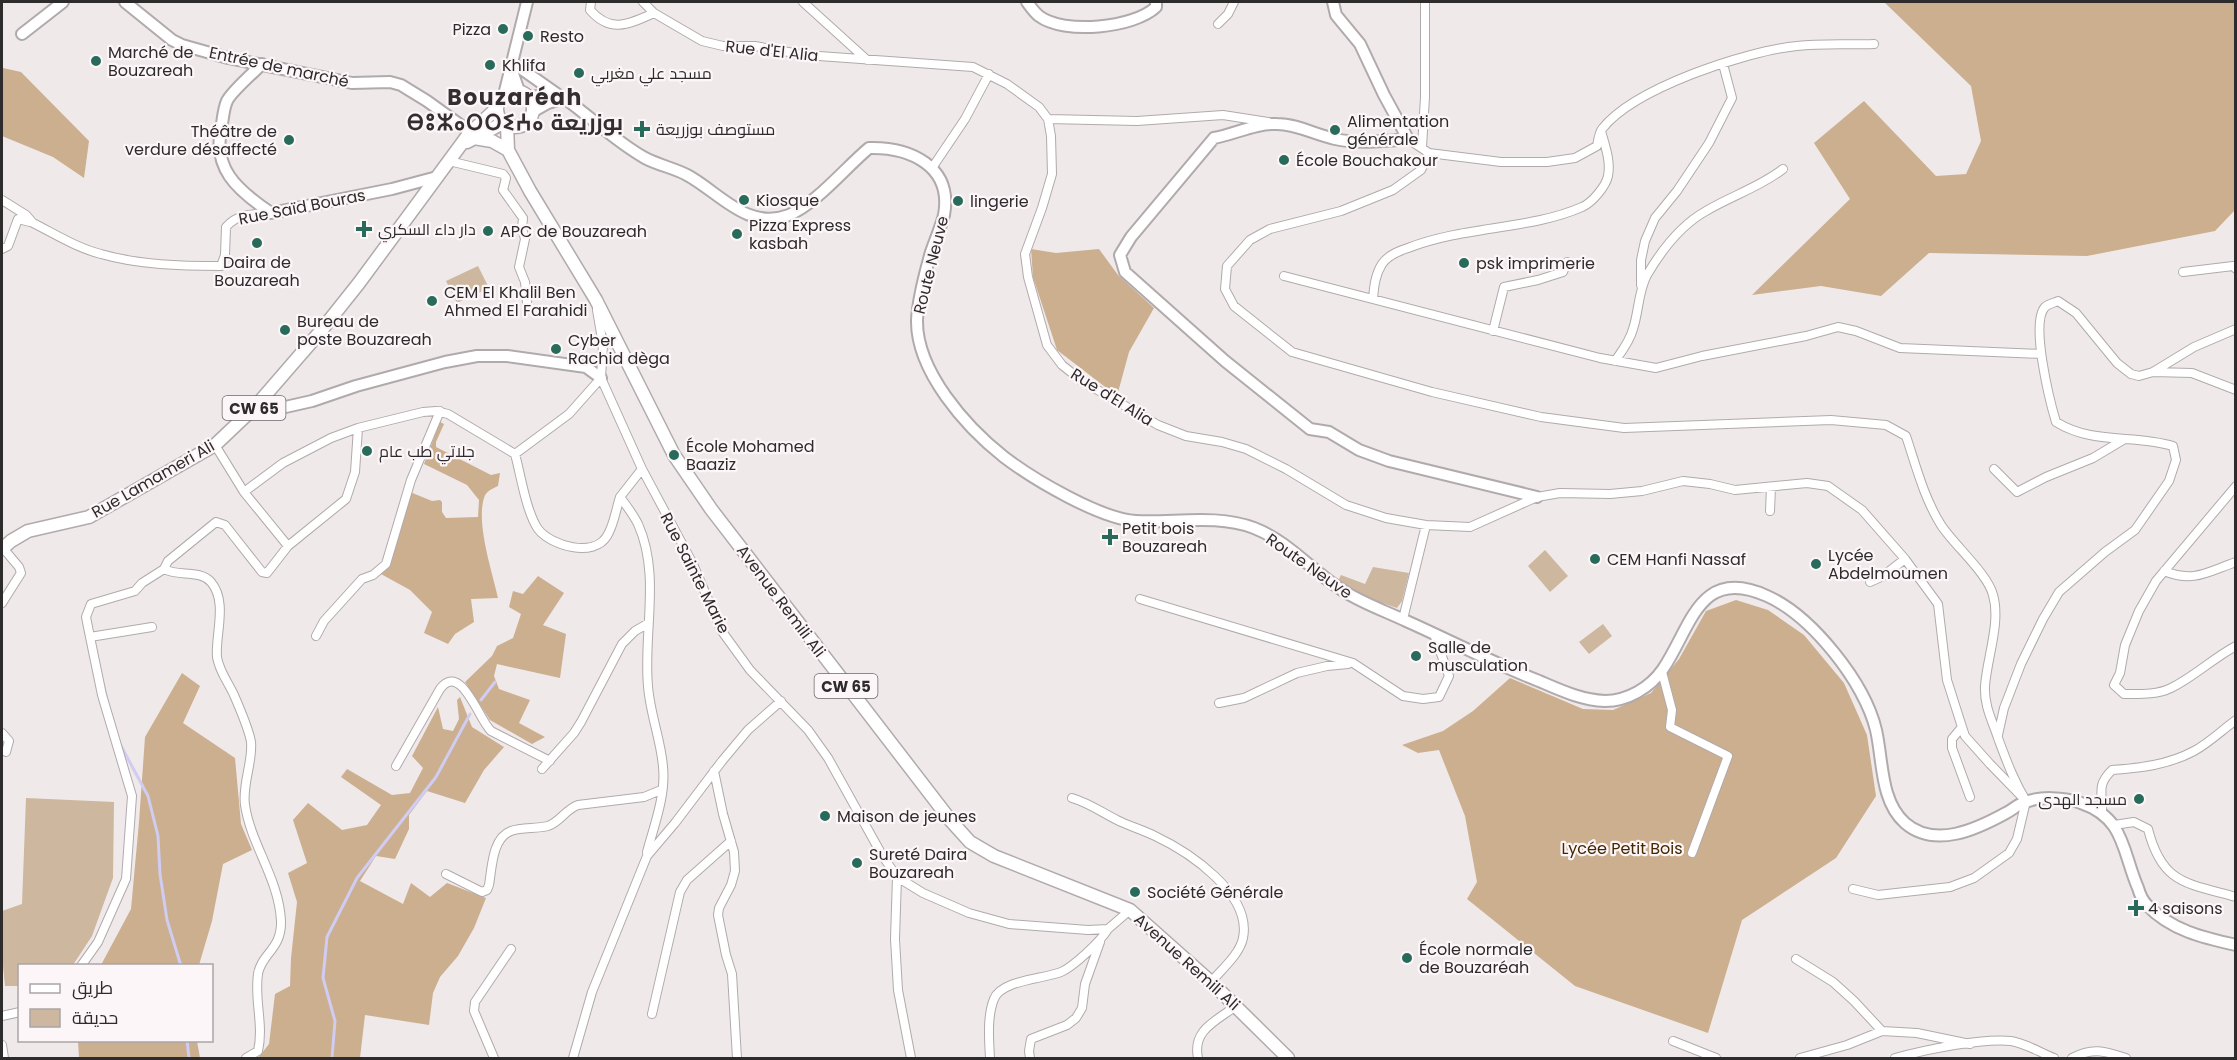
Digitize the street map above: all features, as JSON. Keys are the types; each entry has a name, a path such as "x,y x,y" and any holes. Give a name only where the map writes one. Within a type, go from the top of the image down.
{"main road":[{"path":"22,34 63,2"},
{"name":"Entrée de marché","path":"125,2 172,40 182,45 228,58 352,83 390,82 401,85 427,100 472,135"},
{"path":"472,135 497,108 504,95 527,2"},
{"path":"1027,2 1039,16 1062,25 1096,27 1148,15 1156,7 1156,2"},
{"path":"1333,2 1336,15 1360,44 1408,139 1363,141 1335,139 1304,129 1277,124 1256,126 1235,134 1214,138 1131,237 1120,255 1125,272 1225,361 1310,429 1329,432 1359,450 1389,462 1537,497"},
{"path":"262,64 227,100 218,153 222,164 238,187 251,201 271,213"},
{"path":"512,67 534,111"},
{"path":"512,67 561,96 643,157 687,175 735,210 754,216 771,218 787,215 809,204 869,148 885,147 911,154 920,157 932,168"},
{"path":"504,95 514,91 524,95 544,93 561,96"},
{"path":"472,135 492,141 508,150 521,127 528,123 534,111 561,96"},
{"path":"497,108 505,124"},
{"path":"472,135 505,124 521,127"},
{"name":"Avenue Remili Ali","path":"505,124 508,150 596,300 674,455 711,510 951,821 970,842 994,856 1130,910 1211,982 1288,1059"},
{"name":"Rue Lamameri Ali","path":"2,549 28,531 89,517 215,445 255,407 352,291 449,161 472,135"},
{"name":"Route Neuve","path":"932,168 940,178 945,196 944,213 930,256 917,323 922,356 942,390 968,423 1002,456 1036,479 1085,506 1130,521 1227,522 1253,528 1276,539 1323,578 1359,601 1529,678 1579,697 1607,701 1628,697 1646,687 1662,672 1697,606 1710,595 1729,589 1750,589 1788,608 1814,631 1843,663 1864,697 1876,726 1887,790 1896,810 1906,823 1920,832 1939,836 1960,834 2005,814 2026,801 2053,798 2078,801 2102,813 2114,825 2144,903 2166,920 2201,937 2235,945"},
{"name":"Rue Saïd Bouras","path":"271,213 392,189 437,177"},
{"path":"255,407 281,408 312,401 356,386 477,356 507,356 577,365 586,367 602,378"}],"street":[{"path":"591,2 590,10 599,20 614,25 627,24 654,13"},
{"name":"Rue d'El Alia","path":"643,2 654,13 702,41 723,46 755,46 805,55 974,67 1007,84 1039,106 1048,119 1052,174 1025,254 1028,277 1047,345 1062,365 1082,381 1158,425 1186,436 1246,449 1286,469 1346,505 1386,518 1426,525 1470,527 1537,497 1560,493 1610,494 1642,491 1683,481 1710,483 1735,490 1807,483 1828,486 1862,510 1905,559 1938,604 1947,680 1965,736 2026,801"},
{"path":"803,2 867,60"},
{"path":"1218,24 1228,14 1234,2"},
{"path":"1422,147 1425,98 1425,2"},
{"path":"1408,139 1429,153 1501,162 1547,162 1575,158 1597,146 1601,130 1644,96 1698,72 1767,51 1797,46 1874,44"},
{"path":"1615,361 1634,328 1641,289 1641,260 1645,241 1655,218 1677,191 1709,143 1732,98 1723,64"},
{"path":"932,168 965,119 989,75"},
{"path":"1048,119 1137,121 1223,115 1277,124"},
{"path":"1373,299 1376,277 1382,263 1393,254 1450,235 1533,220 1585,206 1608,179 1609,163 1601,130"},
{"path":"1429,153 1421,170 1392,190 1341,211 1270,230 1250,240 1227,266 1225,289 1234,306 1292,352 1432,392 1542,417 1624,428 1857,421 1886,424 1906,436 1927,497 1939,522 1986,580 1993,594 1991,656 1985,685 1986,710 2011,776 2026,801 2017,839 2009,853 1974,879 1950,887 1878,895 1852,889"},
{"path":"449,161 503,174 506,178 503,190 523,218 522,228 525,239 519,267 525,282 527,302"},
{"path":"1641,289 1661,253 1685,227 1704,212 1783,169"},
{"name":"Rue Saïd Bouras","path":"2,200 26,215 33,223 99,254 158,264 221,266 225,255 226,227 232,220 244,215 271,213"},
{"path":"2,249 8,246 18,219 33,223"},
{"path":"1493,331 1504,287 1563,272 1567,262"},
{"path":"2183,272 2235,266"},
{"path":"1284,276 1493,331 1615,361 1656,368 1838,327 1856,331 1900,348 2041,354"},
{"name":"Rue Sainte Marie","path":"596,300 603,345 602,378 642,470 693,564 721,630 750,670 808,730 828,758 882,855 897,877 923,893 969,913 1009,924 1088,930 1108,929"},
{"path":"1997,735 2004,708 2021,664 2059,592 2096,559 2135,530 2169,481 2176,460 2173,446 2153,440 2096,438 2069,430 2056,422 2048,397 2041,354 2040,316 2046,306 2058,302 2076,313 2117,363 2131,374 2139,376 2153,372 2194,347 2235,329"},
{"path":"2153,372 2192,373 2235,390"},
{"path":"515,454 569,414 602,378"},
{"path":"316,636 324,621 362,579 373,576 386,564 411,480 440,411"},
{"path":"244,492 300,452 331,438 358,428 423,412 440,411 515,454 533,519 539,530 557,544 579,548 602,543 608,536 620,497 642,470"},
{"path":"82,964 98,942 126,879 132,796 102,695 86,616 91,604 135,591 142,583 164,569 168,561 216,522 225,525 262,572 267,573 288,546 346,499 355,472 358,428"},
{"path":"1994,469 2017,492 2046,477 2094,458 2124,440"},
{"path":"215,445 244,492 288,546"},
{"path":"2235,486 2164,571 2139,611 2125,645 2120,673 2114,685 2124,694 2151,693 2170,689 2221,653 2235,646"},
{"path":"1770,511 1771,488"},
{"path":"573,1059 592,992 646,856 660,805 663,769 648,687 647,624 651,575 647,551 637,523 620,497"},
{"path":"1403,619 1426,525"},
{"path":"2,549 19,567 21,573 2,603"},
{"path":"1870,582 1905,559"},
{"path":"2164,571 2178,577 2191,578 2235,562"},
{"path":"164,569 171,573 199,575 210,580 215,588 219,620 217,657 251,742 244,789 245,804 274,884 281,919 281,932 277,944 258,973 261,1039 258,1051 246,1059"},
{"path":"1140,599 1353,663 1403,696 1423,699 1439,697 1449,676 1434,634"},
{"path":"542,769 581,722 622,644 635,631 647,624"},
{"path":"90,637 152,627"},
{"path":"1219,703 1244,698 1297,673 1353,663"},
{"path":"1662,672 1672,710 1670,727 1728,756 1692,853"},
{"path":"396,766 440,689 451,681 464,689 485,726 491,731 550,761"},
{"path":"646,856 682,815 748,730 781,701"},
{"path":"2102,813 2101,786 2112,770 2148,767 2173,760 2194,750 2235,720"},
{"path":"1962,727 1952,739 1952,748 1970,797"},
{"path":"2,733 9,741 6,752"},
{"path":"714,771 734,852 735,871 718,915 732,974 737,1059"},
{"path":"446,874 482,892 487,890 489,885 496,846 510,831 549,825 571,807 578,805 644,797 661,790"},
{"path":"1072,798 1087,802 1118,820 1157,837 1198,862 1218,878 1228,891 1239,907 1243,922 1243,938 1237,950 1211,982"},
{"path":"2114,825 2134,822 2148,829 2153,850 2166,871 2190,885 2235,897"},
{"path":"652,1014 680,892 687,880 730,841"},
{"path":"897,877 895,939 898,990 911,1059"},
{"path":"1030,1059 1031,1039 1067,1025 1076,1018 1082,1008 1085,984 1100,942 1108,929 1130,910"},
{"path":"990,1059 991,1010 998,992 1014,984 1062,971 1100,942"},
{"path":"494,1059 474,1011 475,1002 511,949"},
{"path":"1796,959 1833,982 1882,1031"},
{"path":"1198,1059 1197,1042 1200,1033 1236,1006"},
{"path":"2,1016 18,1012"},
{"path":"1800,1059 1847,1045 1882,1031 1917,1033 1970,1044"},
{"path":"1673,1041 1716,1059"},
{"path":"1895,1059 1918,1051 2012,1041 2054,1059"},
{"path":"2,1045 4,1059"},
{"path":"2072,1059 2084,1052 2104,1051 2126,1059"}],"green space":[{"path":"1884,2 2235,2 2235,210 2215,231 2087,256 1929,253 1881,296 1821,286 1752,295 1850,199 1814,143 1864,101 1936,176 1966,174 1981,141 1971,86"},
{"path":"3,68 21,72 89,141 84,178 53,157 2,136"},
{"path":"1031,249 1056,253 1099,249 1118,275 1154,308 1129,352 1117,396 1057,350 1033,277"},
{"path":"478,266 489,288 457,303 446,281"},
{"path":"440,422 444,424 436,447 491,475 500,473 498,486 486,494 482,509 483,534 498,598 471,599 474,622 455,634 448,644 424,633 432,612 410,590 381,574 391,560 410,492 432,501 440,500 442,512 446,518 478,517 479,500 467,485 424,464"},
{"path":"1545,550 1568,576 1550,592 1528,566"},
{"path":"1373,567 1409,573 1402,601 1397,608 1362,596 1337,583 1341,575 1365,584"},
{"path":"538,576 564,593 543,625 566,634 560,678 497,664 494,676 499,689 530,700 519,723 545,737 532,744 490,720 465,682 492,656 497,646 513,638 521,614 509,607 513,591 523,594"},
{"name":"Lycée Petit Bois","path":"1736,600 1768,610 1804,635 1844,683 1867,735 1876,796 1836,858 1742,920 1708,1033 1575,986 1467,899 1477,882 1465,816 1439,750 1418,753 1402,745 1443,731 1473,711 1510,678 1583,709 1613,710 1651,693 1679,659 1706,611"},
{"path":"1603,624 1612,636 1589,654 1579,642"},
{"path":"182,673 200,686 183,723 235,758 241,824 252,850 223,864 212,921 199,964 102,964 131,909 145,737"},
{"path":"460,697 472,727 504,747 484,770 465,803 427,791 409,815 409,829 395,859 376,856 360,881 403,904 411,883 430,897 447,883 486,898 474,928 458,956 440,977 433,993 429,1025 365,1015 360,1058 258,1058 269,1044 275,994 290,986 297,902 288,873 307,863 293,820 308,803 342,830 367,825 381,805 341,777 347,769 392,795 410,793 423,768 412,756 438,707 443,729 453,731 459,719 457,700"},
{"path":"26,798 114,802 113,878 92,936 74,964 18,964 18,986 5,986 2,911 22,904"},
{"path":"78,1042 197,1042 200,1058 79,1058"}],"waterway":[{"path":"481,700 495,682"},
{"path":"103,683 107,700"},
{"path":"332,1058 335,1021 323,978 327,937 357,878 436,777 470,714"},
{"path":"120,744 148,796 158,836 160,874 167,920 180,964"},
{"path":"187,1042 189,1058"}],"place":[{"name":"Pizza","path":"503,29"},
{"name":"Resto","path":"528,36"},
{"name":"Marché de Bouzareah","path":"96,61"},
{"name":"Khlifa","path":"490,65"},
{"name":"مسجد علي مغربي","path":"579,73"},
{"name":"مستوصف بوزريعة","path":"642,129"},
{"name":"Alimentation générale","path":"1335,130"},
{"name":"Théâtre de verdure désaffecté","path":"289,140"},
{"name":"École Bouchakour","path":"1284,160"},
{"name":"Kiosque","path":"744,200"},
{"name":"lingerie","path":"958,201"},
{"name":"دار داء السكري","path":"364,229"},
{"name":"APC de Bouzareah","path":"488,231"},
{"name":"Pizza Express kasbah","path":"737,234"},
{"name":"Daira de Bouzareah","path":"257,243"},
{"name":"psk imprimerie","path":"1464,263"},
{"name":"CEM El Khalil Ben Ahmed El Farahidi","path":"432,301"},
{"name":"Bureau de poste Bouzareah","path":"285,330"},
{"name":"Cyber Rachid dèga","path":"556,349"},
{"name":"جلاتي طب عام","path":"367,451"},
{"name":"École Mohamed Baaziz","path":"674,455"},
{"name":"Petit bois Bouzareah","path":"1110,537"},
{"name":"CEM Hanfi Nassaf","path":"1595,559"},
{"name":"Lycée Abdelmoumen","path":"1816,564"},
{"name":"Salle de musculation","path":"1416,656"},
{"name":"مسجد الهدى","path":"2139,799"},
{"name":"Maison de jeunes","path":"825,816"},
{"name":"Sureté Daira Bouzareah","path":"857,863"},
{"name":"Société Générale","path":"1135,892"},
{"name":"4 saisons","path":"2136,908"},
{"name":"École normale de Bouzaréah","path":"1407,958"}],"district":[{"name":"Bouzaréah ⴱⵓⵣⴰⵔⵔⵉⵄⴰ بوزريعة","path":"515,110"}]}
